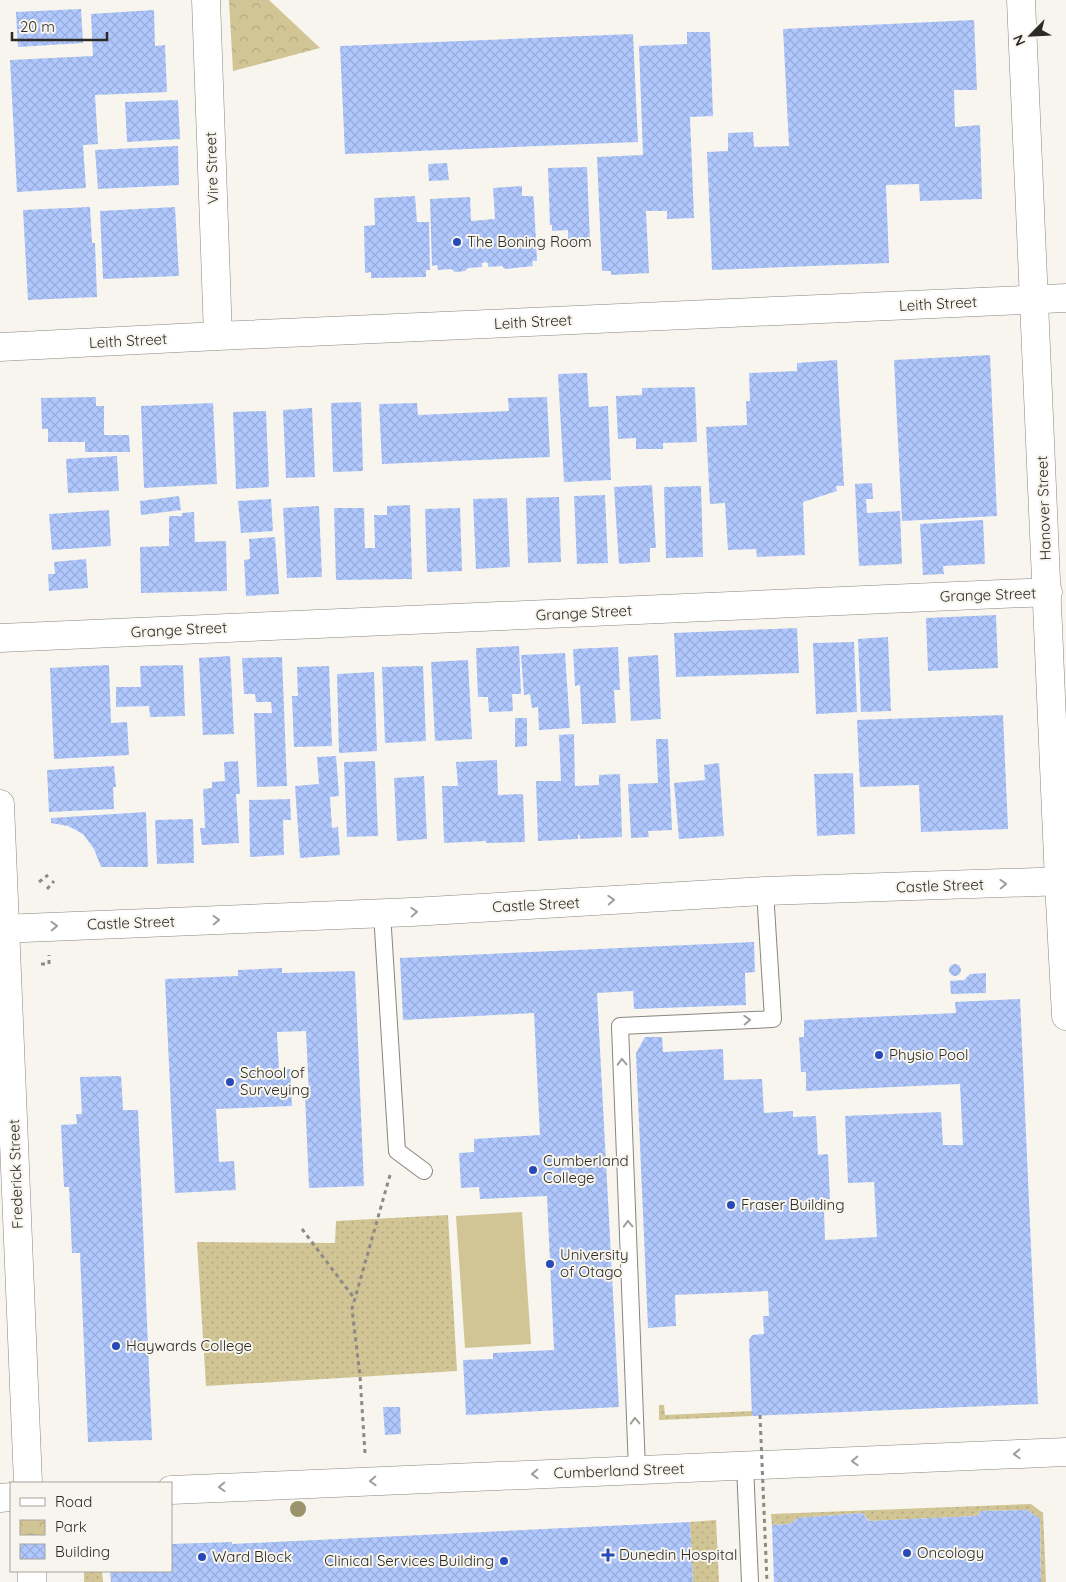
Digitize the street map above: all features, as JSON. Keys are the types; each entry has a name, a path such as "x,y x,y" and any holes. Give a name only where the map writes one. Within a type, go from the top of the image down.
{"main road":[{"name":"Vire Street","path":"206,0 218,336"},
{"name":"Hanover Street","path":"1022,0 1062,882 1066,1016"},
{"name":"Leith Street","path":"0,347 1066,298"},
{"name":"Grange Street","path":"0,638 1048,592"},
{"name":"Frederick Street","path":"0,804 9,1206 28,1482"},
{"name":"Castle Street","path":"3,929 382,913 765,892 1062,882"},
{"name":"Cumberland Street","path":"172,1490 1066,1452"}],"lane":[{"path":"637,1470 620,1026 774,1019 765,892"},
{"path":"382,913 397,1151 424,1171"},
{"path":"745,1465 750,1582"}],"path":[{"path":"39,882 48,875"},
{"path":"47,889 54,881"},
{"path":"41,964 49,964"},
{"path":"367,1481 360,1376 352,1309 397,1151"},
{"path":"302,1229 355,1299"},
{"path":"760,1415 767,1582"}],"green space":[{"path":"229,0 269,0 320,48 233,71"},
{"path":"522,1212 531,1344 465,1348 456,1216"},
{"path":"448,1215 457,1371 206,1386 197,1242 335,1243 336,1221"},
{"path":"659,1405 664,1405 665,1415 752,1411 752,1416 659,1420"},
{"path":"1031,1504 1043,1513 1046,1582 1041,1582 1040,1519 1027,1510 981,1511 977,1516 870,1521 862,1513 798,1518 790,1524 772,1525 771,1514"},
{"path":"716,1520 719,1582 693,1582 690,1522"},
{"path":"84,1572 102,1572 103,1582 84,1582"}],"building":[{"path":"81,9 83,43 18,47 16,12"},
{"path":"154,10 155,46 165,45 167,92 95,95 98,144 83,145 86,188 17,192 10,60 93,56 91,14"},
{"path":"974,20 977,90 954,90 955,127 980,125 982,199 920,201 919,184 886,185 889,263 712,270 707,152 728,151 728,133 753,132 754,147 789,146 783,29"},
{"path":"687,32 710,32 713,116 690,117 694,218 667,219 667,211 646,211 649,273 611,275 611,271 602,271 597,157 643,155 639,46 687,44"},
{"path":"633,34 638,142 345,154 340,46"},
{"path":"178,100 180,139 127,142 125,102"},
{"path":"178,146 179,185 98,189 95,150"},
{"path":"447,163 449,180 429,181 428,164"},
{"path":"587,167 590,243 568,244 568,230 552,231 552,225 550,225 548,168"},
{"path":"522,186 522,196 533,196 534,203 537,261 532,261 533,266 505,269 502,266 488,267 488,263 485,262 482,263 482,267 468,268 465,271 455,272 451,269 438,270 437,265 432,266 430,199 470,197 471,221 495,219 493,188"},
{"path":"415,196 417,222 429,222 430,270 426,270 426,277 371,278 371,272 365,273 364,226 375,225 374,198"},
{"path":"90,207 92,243 95,243 97,297 28,300 23,210"},
{"path":"175,207 179,276 103,279 100,211"},
{"path":"990,355 997,516 902,521 894,360"},
{"path":"837,360 844,486 836,486 837,491 803,502 805,555 757,557 756,549 728,550 725,503 710,504 706,427 747,425 746,401 750,401 749,373 797,371 797,363"},
{"path":"587,373 589,407 608,406 611,480 564,482 558,374"},
{"path":"695,387 697,442 663,443 663,449 636,449 636,438 618,439 616,396 642,395 642,388"},
{"path":"96,397 96,406 104,406 104,435 129,435 130,452 85,452 85,442 48,442 48,429 42,429 41,398"},
{"path":"547,397 550,457 382,464 379,404 417,403 418,415 509,411 508,398"},
{"path":"361,402 363,471 333,472 331,403"},
{"path":"213,403 217,484 144,488 141,406"},
{"path":"312,408 315,477 286,478 283,410"},
{"path":"266,411 269,487 236,489 233,412"},
{"path":"117,456 119,491 68,493 66,459"},
{"path":"872,483 873,499 866,499 867,513 900,511 902,564 859,566 855,484"},
{"path":"652,485 656,548 650,548 650,562 619,564 614,487"},
{"path":"701,486 703,557 666,558 664,487"},
{"path":"605,495 608,563 577,564 574,496"},
{"path":"179,496 181,510 141,515 140,501"},
{"path":"559,497 561,562 528,563 526,498"},
{"path":"507,498 510,567 476,569 473,499"},
{"path":"271,499 273,531 241,533 238,501"},
{"path":"410,505 412,579 336,580 334,508 364,508 365,548 375,548 374,515 387,515 387,506"},
{"path":"319,506 322,577 287,578 283,508"},
{"path":"460,508 462,571 427,572 425,509"},
{"path":"109,510 111,546 52,550 49,514"},
{"path":"194,512 195,542 226,541 227,591 141,593 140,547 169,546 169,516 182,516 182,513"},
{"path":"983,520 985,564 943,566 944,574 923,575 920,524"},
{"path":"275,537 279,594 246,596 244,560 250,559 249,539"},
{"path":"86,559 88,588 49,591 48,574 55,574 54,562"},
{"path":"996,615 998,668 928,671 926,618"},
{"path":"797,628 799,673 676,677 674,633"},
{"path":"888,637 891,711 861,712 858,639"},
{"path":"854,642 857,712 816,714 813,643"},
{"path":"519,646 521,694 512,694 513,711 489,712 488,697 478,697 476,648"},
{"path":"618,647 620,690 614,690 616,723 582,724 580,685 575,686 573,649"},
{"path":"565,653 570,728 539,730 538,707 532,708 530,694 524,695 521,655"},
{"path":"658,655 661,719 631,721 628,657"},
{"path":"230,656 234,734 203,735 199,658"},
{"path":"282,657 287,786 257,787 254,713 272,713 271,702 256,702 255,694 244,694 242,658"},
{"path":"468,660 472,739 435,741 431,662"},
{"path":"109,665 111,723 127,722 129,755 54,759 50,668"},
{"path":"183,665 185,716 150,717 149,706 116,707 116,687 141,687 140,666"},
{"path":"329,666 332,746 294,747 292,696 298,696 297,667"},
{"path":"423,666 426,741 385,743 382,667"},
{"path":"374,672 377,751 339,753 337,674"},
{"path":"1003,715 1008,829 921,832 919,785 860,787 857,720"},
{"path":"515,718 527,718 527,746 515,747"},
{"path":"574,734 575,786 599,785 599,775 620,774 622,837 580,839 580,835 578,835 578,839 538,841 536,781 561,781 559,735"},
{"path":"656,739 668,739 672,830 648,831 649,837 631,838 628,784 658,783"},
{"path":"336,756 339,796 330,797 332,828 338,827 340,855 300,858 295,786 319,784 317,757"},
{"path":"497,760 498,795 523,794 525,842 444,843 442,786 458,786 456,762"},
{"path":"238,761 240,794 236,794 239,843 202,845 200,828 205,828 203,789 212,788 212,782 225,781 224,762"},
{"path":"375,761 378,836 347,837 344,762"},
{"path":"719,763 724,836 679,839 674,783 705,780 704,765"},
{"path":"114,766 116,787 113,787 114,809 49,812 47,770"},
{"path":"853,773 855,834 817,836 814,774"},
{"path":"424,776 427,839 397,841 394,778"},
{"path":"290,799 291,820 283,820 284,855 250,857 249,800"},
{"path":"146,812 148,867 101,867 94,849 83,834 68,826 51,823 51,818"},
{"path":"193,819 194,863 157,864 155,820"},
{"name":"Cumberland College","path":"754,942 755,972 745,973 746,1005 634,1009 633,991 597,993 619,1407 466,1415 463,1360 493,1359 493,1353 554,1350 547,1196 480,1199 479,1187 461,1188 459,1153 474,1152 474,1139 540,1135 534,1013 403,1020 400,958"},
{"path":"953,964 957,964 961,970 957,976 953,976 949,972 949,968"},
{"name":"School of Surveying","path":"282,968 282,973 355,971 364,1186 309,1188 305,1095 309,1095 306,1031 277,1032 279,1069 290,1069 292,1106 216,1109 219,1162 234,1161 236,1190 175,1193 165,979 238,976 238,970"},
{"path":"986,973 986,993 951,994 950,981 964,980 970,974"},
{"name":"Fraser Building","path":"1020,999 1038,1404 752,1416 749,1340 752,1335 764,1334 763,1316 769,1316 768,1291 675,1295 676,1326 648,1328 636,1053 645,1037 662,1037 663,1052 723,1049 724,1080 762,1079 764,1113 793,1111 793,1117 816,1116 818,1155 828,1154 830,1199 819,1200 820,1211 824,1210 825,1240 877,1237 874,1182 848,1183 845,1116 941,1112 943,1145 963,1145 960,1084 806,1091 806,1072 801,1072 799,1037 804,1037 804,1020 956,1013 955,1002"},
{"name":"Haywards College","path":"121,1076 123,1110 138,1110 152,1440 88,1442 80,1253 72,1253 69,1187 64,1187 61,1125 77,1124 76,1114 82,1114 80,1077"},
{"path":"383,1407 400,1407 401,1434 385,1435"},
{"name":"Oncology","path":"1027,1510 1040,1519 1041,1582 774,1582 772,1525 790,1524 798,1518 862,1513 869,1521 977,1516 981,1511"},
{"name":"Clinical Services Building","path":"690,1522 693,1582 111,1582 110,1572 172,1572 172,1544 232,1542 232,1544"}],"place":[{"name":"The Boning Room","path":"457,242"},
{"name":"Physio Pool","path":"879,1055"},
{"name":"School of Surveying","path":"230,1082"},
{"name":"Cumberland College","path":"533,1170"},
{"name":"Fraser Building","path":"731,1205"},
{"name":"University of Otago","path":"550,1264"},
{"name":"Haywards College","path":"116,1346"},
{"name":"Oncology","path":"907,1553"},
{"name":"Dunedin Hospital","path":"608,1555"},
{"name":"Ward Block","path":"202,1557"},
{"name":"Clinical Services Building","path":"504,1561"}]}
